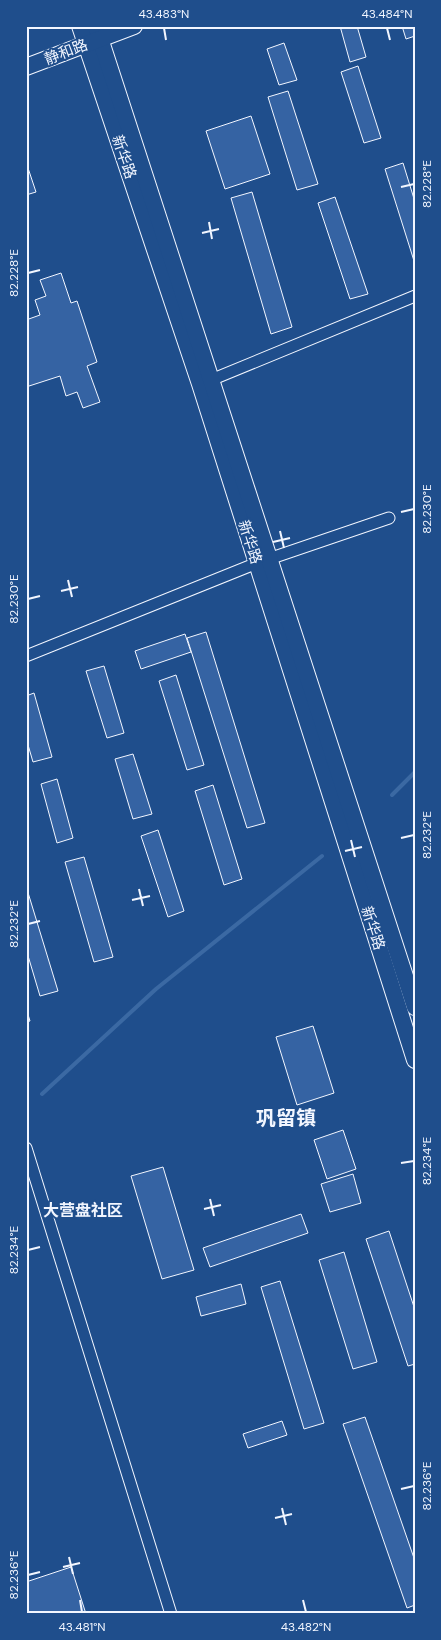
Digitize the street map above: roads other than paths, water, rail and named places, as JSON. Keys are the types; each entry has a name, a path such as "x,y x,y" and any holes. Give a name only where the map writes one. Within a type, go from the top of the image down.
{"main road":[{"name":"新华路","path":"80,26 94,37 264,561 407,992 415,1007"},
{"name":"静和路","path":"26,67 94,37 134,26"},
{"name":"新华路","path":"407,992 415,1060"}],"street":[{"path":"206,382 415,296"},
{"path":"26,656 264,561 389,518"},
{"path":"26,1148 171,1614"}],"waterway":[{"path":"392,795 415,772"},
{"path":"42,1094 156,989 322,856"}],"district":[{"name":"巩留镇","path":"286,1118"},
{"name":"大营盘社区","path":"83,1210"}]}
